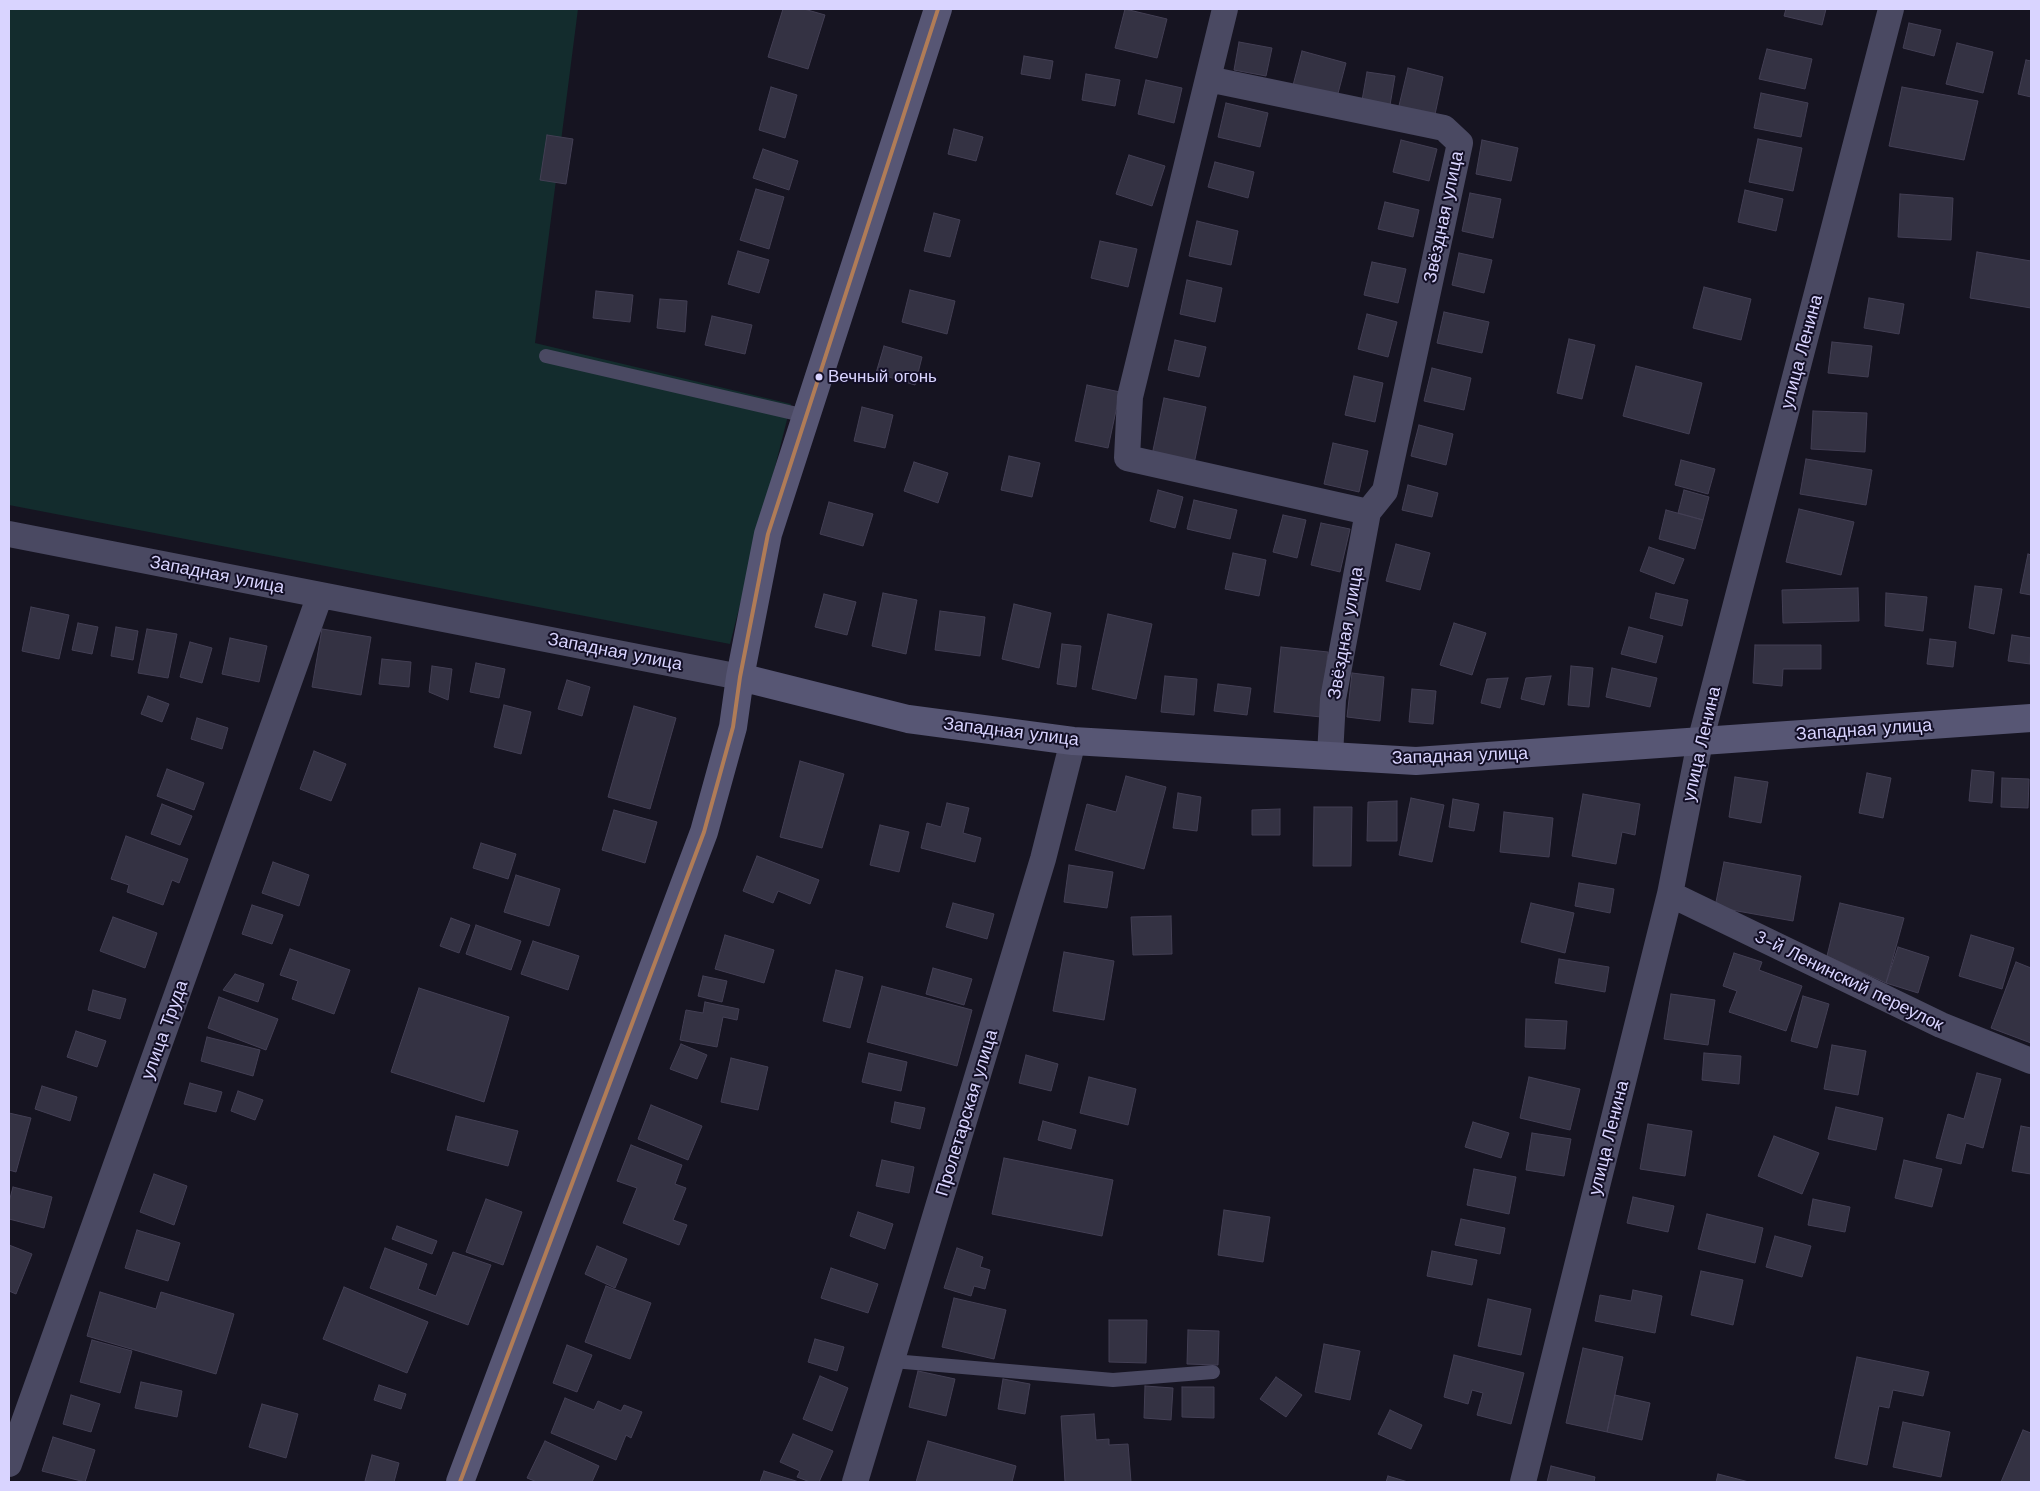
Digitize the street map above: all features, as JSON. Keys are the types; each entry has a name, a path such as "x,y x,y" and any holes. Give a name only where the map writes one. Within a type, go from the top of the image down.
{"main road":[{"path":"460,1482 704,832 733,727 740,677 768,534 938,9"},
{"name":"Западная улица","path":"740,677 908,719 1073,741 1416,761 2031,718"}],"street":[{"path":"1225,9 1130,397 1127,458 1368,512"},
{"name":"улица Ленина","path":"1523,1482 1670,894 1700,742 1891,9"},
{"name":"Звёздная улица","path":"1208,79 1444,128 1460,143 1385,491 1368,512 1333,699 1330,756"},
{"name":"Западная улица","path":"9,534 740,677"},
{"name":"улица Труда","path":"9,1464 320,595"},
{"name":"Пролетарская улица","path":"855,1482 1043,859 1073,741"},
{"name":"3-й Ленинский переулок","path":"1670,894 1941,1025 2031,1061"}],"lane":[{"path":"546,356 806,416"},
{"path":"893,1361 1113,1380 1213,1372"}],"green space":[{"path":"9,9 578,9 535,343 791,404 730,644 9,505"}],"building":[{"path":"783,9 804,9 825,15 808,69 768,57"},
{"path":"1125,9 1167,19 1157,58 1115,48"},
{"path":"1786,9 1826,9 1822,25 1784,16"},
{"path":"1909,23 1941,30 1934,56 1903,48"},
{"path":"1239,42 1272,48 1266,76 1234,70"},
{"path":"1957,43 1993,52 1983,93 1946,84"},
{"path":"1767,49 1812,59 1805,89 1759,79"},
{"path":"1302,51 1346,63 1336,101 1292,89"},
{"path":"1024,56 1053,61 1050,79 1021,74"},
{"path":"2026,60 2031,61 2031,97 2018,94"},
{"path":"1408,68 1443,77 1434,119 1398,110"},
{"path":"1367,72 1395,76 1389,111 1361,106"},
{"path":"1086,74 1120,80 1115,106 1082,100"},
{"path":"1146,80 1182,88 1174,123 1138,114"},
{"path":"771,87 797,95 785,138 759,130"},
{"path":"1902,87 1978,101 1964,160 1889,146"},
{"path":"1761,93 1808,103 1801,137 1754,128"},
{"path":"1226,103 1268,113 1260,147 1218,137"},
{"path":"954,129 983,137 976,161 948,154"},
{"path":"547,135 573,139 566,184 540,180"},
{"path":"1758,139 1802,148 1793,191 1749,182"},
{"path":"1401,140 1437,149 1429,181 1393,172"},
{"path":"1482,140 1518,148 1511,181 1476,174"},
{"path":"763,149 798,161 789,190 753,178"},
{"path":"1129,155 1165,166 1152,206 1116,194"},
{"path":"1215,162 1254,172 1248,198 1208,187"},
{"path":"756,189 784,197 769,249 740,240"},
{"path":"1745,190 1783,199 1776,231 1738,222"},
{"path":"1470,193 1501,199 1493,238 1462,231"},
{"path":"1900,194 1953,198 1951,240 1898,237"},
{"path":"1385,202 1419,210 1413,237 1378,229"},
{"path":"934,213 960,220 950,257 924,251"},
{"path":"1197,221 1238,231 1231,265 1189,256"},
{"path":"1100,241 1137,249 1128,287 1091,278"},
{"path":"738,251 769,260 759,293 728,284"},
{"path":"1977,252 2031,261 2031,308 1970,298"},
{"path":"1459,253 1492,260 1484,293 1452,285"},
{"path":"1372,262 1406,269 1398,303 1364,295"},
{"path":"1187,280 1222,288 1215,322 1180,314"},
{"path":"1704,287 1751,299 1741,340 1693,328"},
{"path":"910,290 955,301 947,334 902,322"},
{"path":"596,291 633,295 630,322 593,318"},
{"path":"1869,298 1904,304 1899,334 1864,328"},
{"path":"660,299 687,301 685,332 657,328"},
{"path":"1444,312 1489,322 1482,353 1437,343"},
{"path":"1367,314 1397,322 1388,357 1358,349"},
{"path":"712,316 752,325 745,354 705,345"},
{"path":"1569,339 1595,345 1582,399 1557,393"},
{"path":"1175,340 1206,347 1199,377 1168,370"},
{"path":"1832,342 1872,346 1868,377 1828,373"},
{"path":"884,346 922,357 915,385 876,373"},
{"path":"1636,366 1702,383 1689,434 1623,416"},
{"path":"1432,368 1471,378 1464,410 1424,401"},
{"path":"1354,376 1383,383 1375,422 1345,415"},
{"path":"1087,385 1120,392 1108,448 1075,441"},
{"path":"1164,398 1206,407 1194,464 1152,455"},
{"path":"862,407 893,415 885,448 854,441"},
{"path":"1813,411 1867,413 1865,452 1811,449"},
{"path":"1419,425 1453,434 1446,465 1411,456"},
{"path":"1333,443 1368,451 1359,492 1324,484"},
{"path":"1009,456 1040,463 1032,497 1001,490"},
{"path":"1806,459 1872,470 1866,505 1800,494"},
{"path":"1681,460 1715,469 1708,494 1675,485"},
{"path":"914,462 948,473 938,503 904,491"},
{"path":"1408,485 1438,493 1432,517 1402,510"},
{"path":"1158,490 1183,497 1175,528 1150,521"},
{"path":"1684,490 1709,497 1703,520 1678,513"},
{"path":"1194,500 1237,510 1230,539 1187,529"},
{"path":"829,502 873,514 863,546 820,534"},
{"path":"1799,509 1854,522 1841,575 1786,562"},
{"path":"1666,510 1703,520 1695,549 1659,539"},
{"path":"1283,515 1306,520 1297,558 1273,552"},
{"path":"1321,523 1350,529 1340,572 1311,565"},
{"path":"1396,544 1430,553 1420,590 1386,581"},
{"path":"1649,547 1684,559 1674,584 1640,571"},
{"path":"1233,553 1266,560 1259,596 1225,589"},
{"path":"2028,554 2031,555 2031,595 2020,593"},
{"path":"1975,586 2002,589 1994,634 1969,628"},
{"path":"1858,588 1859,621 1783,623 1782,590"},
{"path":"883,593 917,600 906,654 872,646"},
{"path":"1656,593 1688,600 1682,626 1650,618"},
{"path":"1886,593 1927,597 1923,631 1885,626"},
{"path":"824,594 856,602 847,635 815,627"},
{"path":"1014,604 1051,613 1039,668 1002,659"},
{"path":"31,607 69,615 59,659 22,651"},
{"path":"940,611 985,617 980,656 935,650"},
{"path":"1108,614 1152,624 1136,699 1092,689"},
{"path":"78,623 98,627 92,654 72,650"},
{"path":"1454,623 1486,633 1472,675 1440,665"},
{"path":"116,627 138,631 133,660 111,656"},
{"path":"1629,627 1663,636 1656,663 1621,654"},
{"path":"147,629 177,634 168,678 138,673"},
{"path":"322,629 371,637 361,695 312,687"},
{"path":"2012,635 2031,638 2030,664 2008,661"},
{"path":"230,638 267,646 259,682 222,674"},
{"path":"1930,639 1956,642 1953,667 1927,664"},
{"path":"190,642 212,648 202,683 180,677"},
{"path":"1062,644 1081,646 1076,687 1057,684"},
{"path":"1755,645 1821,645 1821,669 1783,669 1782,686 1753,683"},
{"path":"1281,647 1328,652 1321,717 1274,712"},
{"path":"382,659 411,662 409,687 379,684"},
{"path":"476,663 505,669 499,698 470,692"},
{"path":"432,666 452,669 448,700 429,692"},
{"path":"1571,666 1593,668 1589,707 1568,705"},
{"path":"1612,668 1657,678 1650,707 1606,697"},
{"path":"1352,673 1384,677 1380,721 1347,717"},
{"path":"1165,676 1197,679 1194,715 1161,712"},
{"path":"1551,676 1544,705 1521,699 1526,678"},
{"path":"1508,678 1500,708 1481,703 1487,679"},
{"path":"567,680 590,687 582,716 558,709"},
{"path":"1218,684 1251,688 1247,715 1214,711"},
{"path":"1412,689 1436,691 1433,724 1409,722"},
{"path":"148,696 169,704 162,722 141,714"},
{"path":"504,705 531,712 521,754 494,747"},
{"path":"634,706 676,718 650,809 608,797"},
{"path":"197,718 228,728 222,749 191,739"},
{"path":"314,751 346,764 331,801 300,789"},
{"path":"800,761 844,774 822,848 780,837"},
{"path":"167,769 204,783 194,810 157,796"},
{"path":"1972,770 1994,772 1992,803 1969,801"},
{"path":"1867,773 1891,778 1883,818 1859,813"},
{"path":"1126,776 1166,787 1144,869 1075,850 1087,804 1116,812"},
{"path":"1735,777 1768,782 1761,823 1729,817"},
{"path":"2002,778 2029,779 2028,808 2001,807"},
{"path":"1178,793 1201,797 1197,831 1173,828"},
{"path":"1583,794 1640,804 1635,835 1622,832 1616,864 1572,856"},
{"path":"1411,798 1444,805 1432,862 1399,855"},
{"path":"1453,799 1479,804 1474,831 1449,827"},
{"path":"1397,801 1397,841 1367,841 1368,802"},
{"path":"947,803 969,808 963,833 981,838 975,862 921,848 927,823 941,827"},
{"path":"162,804 192,816 180,845 151,834"},
{"path":"1314,807 1352,807 1351,866 1313,866"},
{"path":"1280,809 1280,835 1252,835 1252,810"},
{"path":"614,810 657,822 645,863 602,850"},
{"path":"1504,812 1553,818 1549,857 1500,852"},
{"path":"880,825 909,832 899,872 870,865"},
{"path":"126,836 188,859 179,883 172,880 163,905 127,892 129,885 111,879"},
{"path":"481,843 516,854 508,879 473,868"},
{"path":"757,856 819,880 810,904 778,891 773,903 743,891"},
{"path":"273,862 309,875 299,906 262,893"},
{"path":"1724,862 1801,876 1793,921 1715,907"},
{"path":"1069,865 1113,872 1107,908 1064,902"},
{"path":"516,875 560,889 549,926 504,912"},
{"path":"1579,883 1614,889 1610,913 1575,906"},
{"path":"953,903 994,914 987,939 946,927"},
{"path":"1531,903 1574,913 1565,953 1521,942"},
{"path":"1840,903 1904,918 1886,983 1827,956"},
{"path":"252,905 283,915 272,944 242,934"},
{"path":"1171,916 1172,954 1133,955 1131,917"},
{"path":"113,917 157,933 145,968 100,951"},
{"path":"451,918 470,925 459,953 440,946"},
{"path":"476,925 521,941 511,970 466,954"},
{"path":"725,935 774,950 764,983 715,969"},
{"path":"1971,935 2014,948 2002,989 1959,976"},
{"path":"533,941 579,956 568,990 521,974"},
{"path":"1898,947 1929,957 1918,993 1886,983"},
{"path":"290,949 350,970 334,1014 292,999 298,981 280,975"},
{"path":"1064,952 1114,961 1104,1020 1053,1011"},
{"path":"1734,953 1762,962 1759,970 1802,986 1786,1031 1729,1012 1737,991 1723,986"},
{"path":"1559,959 1609,967 1605,992 1555,983"},
{"path":"2016,962 2031,968 2031,1043 1991,1028"},
{"path":"933,968 972,979 964,1005 926,994"},
{"path":"836,970 863,977 850,1028 823,1021"},
{"path":"235,974 264,984 258,1002 223,990"},
{"path":"703,976 727,981 722,1002 698,996"},
{"path":"882,986 972,1010 957,1066 867,1042"},
{"path":"419,988 509,1017 484,1102 391,1072"},
{"path":"93,990 126,999 120,1019 88,1010"},
{"path":"1671,994 1715,1000 1708,1045 1664,1039"},
{"path":"1803,996 1829,1004 1817,1048 1791,1041"},
{"path":"219,997 278,1019 266,1050 208,1028"},
{"path":"705,1002 739,1009 737,1020 723,1017 717,1047 680,1040 686,1010 703,1013"},
{"path":"1526,1019 1567,1021 1565,1049 1525,1047"},
{"path":"76,1031 106,1041 97,1067 67,1057"},
{"path":"207,1037 260,1050 253,1076 201,1061"},
{"path":"681,1044 707,1055 697,1079 670,1069"},
{"path":"1832,1045 1866,1051 1858,1095 1824,1089"},
{"path":"869,1053 907,1062 901,1091 862,1082"},
{"path":"1704,1053 1741,1056 1739,1084 1702,1080"},
{"path":"1026,1055 1058,1064 1051,1091 1019,1083"},
{"path":"731,1058 768,1067 758,1110 721,1102"},
{"path":"1977,1073 2001,1079 1983,1148 1966,1143 1961,1164 1936,1158 1948,1114 1964,1119"},
{"path":"1089,1077 1136,1089 1128,1125 1080,1113"},
{"path":"1529,1077 1580,1089 1570,1130 1520,1118"},
{"path":"190,1083 222,1092 216,1112 184,1104"},
{"path":"42,1086 77,1097 70,1121 35,1109"},
{"path":"238,1091 263,1100 255,1120 231,1111"},
{"path":"895,1102 925,1108 920,1129 891,1122"},
{"path":"651,1105 702,1126 688,1160 638,1139"},
{"path":"1836,1107 1883,1118 1876,1150 1828,1139"},
{"path":"9,1113 31,1118 16,1172 9,1170"},
{"path":"456,1116 518,1131 508,1166 447,1150"},
{"path":"1043,1121 1076,1130 1071,1149 1038,1140"},
{"path":"1473,1122 1509,1133 1501,1158 1465,1147"},
{"path":"1648,1124 1692,1131 1685,1176 1640,1169"},
{"path":"2021,1126 2031,1128 2031,1174 2012,1171"},
{"path":"1532,1133 1571,1139 1564,1176 1526,1170"},
{"path":"1774,1136 1819,1153 1802,1194 1758,1176"},
{"path":"631,1145 682,1165 675,1184 686,1188 673,1220 687,1225 679,1245 623,1223 637,1188 617,1181"},
{"path":"1004,1158 1113,1180 1102,1236 992,1214"},
{"path":"882,1160 914,1167 909,1193 876,1186"},
{"path":"1904,1160 1942,1169 1932,1207 1895,1198"},
{"path":"1474,1169 1516,1177 1509,1214 1467,1205"},
{"path":"154,1174 187,1186 174,1225 140,1212"},
{"path":"13,1187 52,1197 44,1228 9,1219 9,1202"},
{"path":"1633,1197 1674,1206 1668,1232 1627,1223"},
{"path":"486,1199 522,1212 503,1265 466,1252"},
{"path":"1813,1199 1850,1207 1845,1232 1808,1225"},
{"path":"1224,1210 1270,1217 1263,1262 1218,1255"},
{"path":"858,1212 893,1224 885,1249 850,1236"},
{"path":"1707,1214 1763,1228 1755,1263 1698,1249"},
{"path":"1461,1219 1505,1228 1500,1254 1455,1245"},
{"path":"397,1226 437,1241 432,1254 392,1239"},
{"path":"137,1230 180,1243 168,1281 125,1268"},
{"path":"1775,1236 1811,1246 1802,1277 1766,1267"},
{"path":"9,1245 32,1254 16,1294 9,1291"},
{"path":"597,1246 627,1259 615,1288 585,1274"},
{"path":"385,1248 427,1264 418,1289 436,1296 453,1252 491,1265 468,1325 370,1288"},
{"path":"957,1248 983,1257 980,1267 990,1270 985,1289 974,1286 971,1296 944,1288"},
{"path":"1432,1251 1477,1260 1472,1285 1427,1276"},
{"path":"831,1268 878,1284 868,1313 821,1298"},
{"path":"1701,1271 1743,1280 1733,1325 1691,1315"},
{"path":"606,1286 651,1303 630,1359 585,1342"},
{"path":"344,1287 428,1322 407,1373 323,1339"},
{"path":"1633,1290 1662,1296 1655,1333 1595,1321 1600,1295 1631,1301"},
{"path":"100,1292 156,1309 161,1292 234,1314 216,1374 87,1336"},
{"path":"954,1298 1006,1310 994,1359 942,1347"},
{"path":"1488,1299 1531,1309 1521,1355 1478,1346"},
{"path":"1109,1320 1147,1320 1146,1363 1109,1362"},
{"path":"1188,1330 1219,1331 1218,1365 1187,1364"},
{"path":"815,1339 844,1347 837,1371 808,1362"},
{"path":"92,1340 132,1351 120,1393 80,1382"},
{"path":"1324,1344 1360,1351 1350,1400 1315,1392"},
{"path":"567,1345 592,1355 577,1392 553,1383"},
{"path":"1583,1348 1623,1357 1607,1432 1566,1423"},
{"path":"1454,1355 1524,1373 1511,1424 1477,1415 1483,1393 1472,1390 1468,1404 1444,1397"},
{"path":"1857,1357 1929,1372 1923,1396 1893,1390 1889,1408 1879,1406 1867,1465 1835,1458"},
{"path":"918,1371 955,1379 946,1416 909,1407"},
{"path":"820,1376 848,1388 832,1431 803,1419"},
{"path":"1276,1377 1302,1395 1286,1417 1260,1399"},
{"path":"1003,1379 1030,1384 1025,1414 998,1409"},
{"path":"141,1382 182,1391 177,1417 135,1408"},
{"path":"379,1385 406,1394 401,1409 374,1400"},
{"path":"1145,1386 1173,1388 1171,1420 1144,1418"},
{"path":"1182,1387 1214,1387 1214,1418 1182,1417"},
{"path":"71,1395 100,1404 91,1432 63,1424"},
{"path":"1615,1395 1650,1403 1642,1440 1607,1432"},
{"path":"565,1398 594,1410 598,1401 621,1411 624,1405 642,1412 631,1438 626,1435 616,1460 551,1433"},
{"path":"262,1404 298,1414 286,1458 249,1447"},
{"path":"1390,1410 1422,1425 1411,1449 1378,1434"},
{"path":"1094,1414 1096,1440 1109,1439 1109,1445 1128,1444 1131,1482 1065,1482 1061,1416"},
{"path":"1903,1422 1950,1432 1941,1477 1893,1467"},
{"path":"2023,1430 2031,1433 2031,1482 2001,1482"},
{"path":"793,1434 833,1451 819,1482 810,1482 797,1477 800,1471 780,1462"},
{"path":"53,1437 95,1450 85,1482 42,1471"},
{"path":"545,1441 599,1466 592,1482 537,1482 527,1478"},
{"path":"928,1441 1016,1466 1012,1482 916,1482"},
{"path":"372,1455 399,1463 394,1482 365,1481"},
{"path":"1551,1466 1595,1477 1594,1482 1547,1482"},
{"path":"764,1471 799,1482 760,1482"},
{"path":"1718,1474 1749,1482 1716,1482"},
{"path":"1388,1476 1408,1482 1386,1482"}],"transit line":[{"path":"460,1482 704,832 733,727 740,677 768,534 938,9"}],"place":[{"name":"Вечный огонь","path":"819,377"}]}
